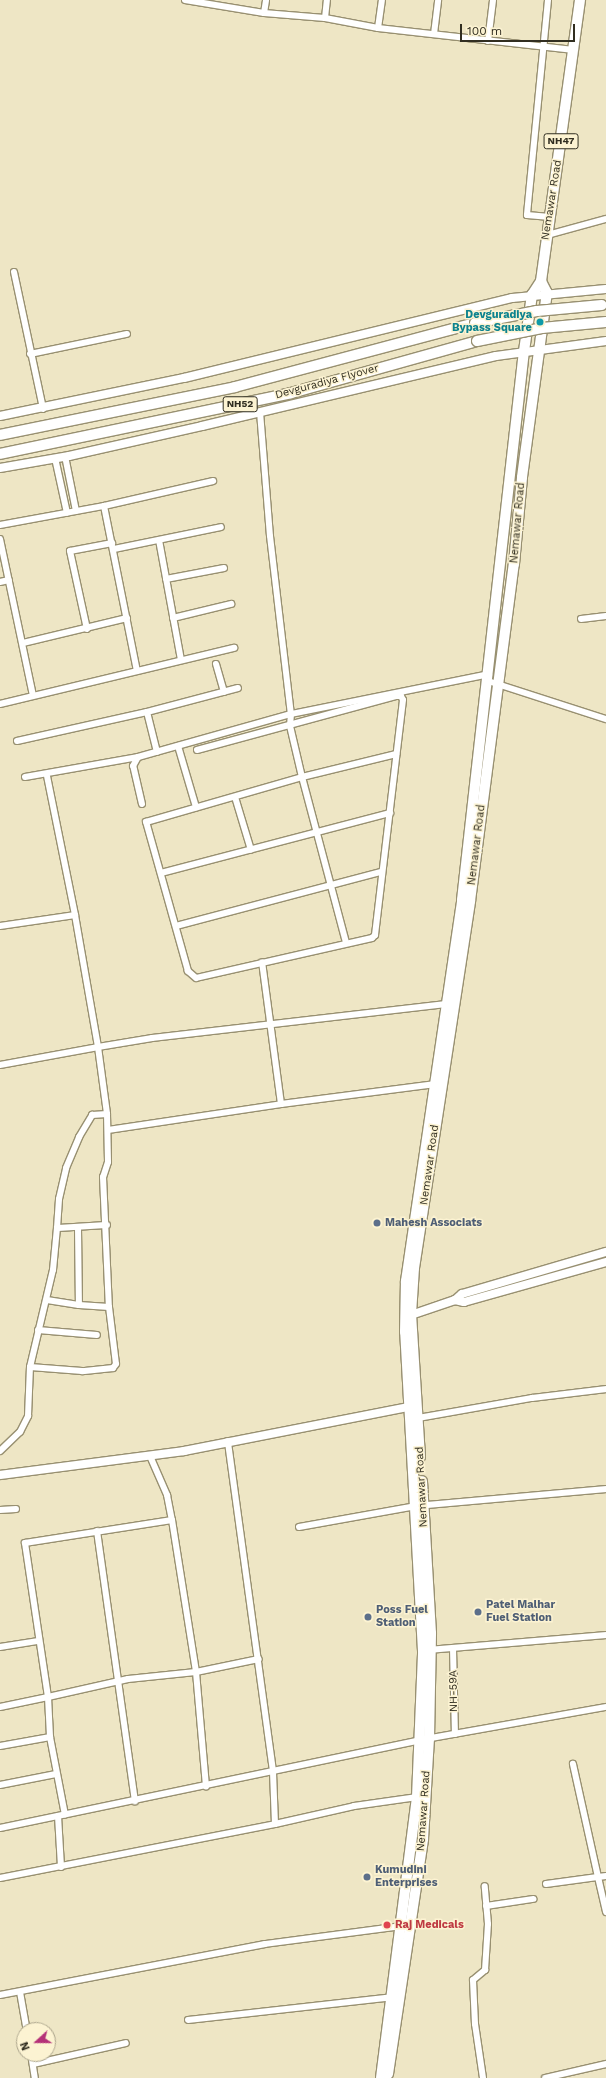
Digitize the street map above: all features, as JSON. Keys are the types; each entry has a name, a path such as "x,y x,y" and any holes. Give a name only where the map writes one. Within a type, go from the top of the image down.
{"highway":[{"name":"Nemawar Road","path":"420,1505 409,1407 408,1316 470,901 524,351 532,295 541,281 580,0"},
{"path":"541,281 547,293"},
{"name":"Nemawar Road","path":"381,2078 401,1926 410,1901 423,1839 427,1651 420,1505 418,1418 406,1281 463,892 491,680 547,293"},
{"name":"Devguradiya Flyover","path":"0,436 235,388 475,323 537,311 606,304"},
{"name":"Devguradiya Flyover","path":"0,454 52,445 291,393 477,341 542,328 606,322"},
{"name":"Nemawar Road","path":"388,2078 410,1901 417,1797 424,1740"}],"street":[{"path":"185,0 210,1 264,13 324,18 378,28 488,41 543,45 574,50"},
{"path":"264,13 266,0"},
{"path":"324,18 326,0"},
{"path":"378,28 382,0"},
{"path":"434,34 438,0"},
{"path":"488,41 493,0"},
{"path":"548,0 527,215 550,217"},
{"path":"547,235 606,219"},
{"path":"14,272 30,354 43,409"},
{"path":"0,416 43,409 199,375 532,295 606,289"},
{"path":"30,354 127,334"},
{"path":"0,468 66,456 524,351 606,341"},
{"path":"260,412 270,536 291,714 290,726 346,942"},
{"path":"66,456 76,511"},
{"path":"55,458 67,513"},
{"path":"0,525 104,506 213,481"},
{"path":"104,506 138,671"},
{"path":"87,629 70,551 158,540 221,527"},
{"path":"0,539 33,695"},
{"path":"158,540 181,660"},
{"path":"166,579 224,568"},
{"path":"0,582 9,580"},
{"path":"173,618 231,604"},
{"path":"581,619 606,616"},
{"path":"22,643 87,629 127,618"},
{"path":"0,704 234,648"},
{"path":"216,664 224,692"},
{"path":"25,777 138,757 291,714 491,680 606,719"},
{"path":"17,742 147,712 238,688"},
{"path":"197,750 401,696 404,700 396,754 375,935 372,938 346,942 193,978 188,971 146,822 302,777 396,754"},
{"path":"147,712 157,752"},
{"path":"178,746 196,808"},
{"path":"138,757 133,766 142,804"},
{"path":"30,1367 82,1371 115,1366 109,1307 107,1225 103,1177 108,1162 107,1114 98,1047 75,915 46,776"},
{"path":"235,797 251,850"},
{"path":"161,873 390,813"},
{"path":"176,926 331,887 382,872"},
{"path":"0,926 75,915"},
{"path":"262,962 269,1026 281,1104"},
{"path":"0,1065 152,1038 269,1026 446,1004"},
{"path":"108,1130 281,1104 434,1084"},
{"path":"0,1451 24,1427 28,1416 30,1367 38,1330 47,1300 57,1228 59,1199 66,1168 76,1143 92,1115 107,1114"},
{"path":"57,1228 78,1228 107,1225"},
{"path":"78,1228 79,1305"},
{"path":"408,1316 456,1300 462,1294 606,1252"},
{"path":"456,1300 464,1302 606,1262"},
{"path":"47,1300 79,1305 109,1307"},
{"path":"38,1330 97,1335"},
{"path":"418,1418 526,1399 606,1389"},
{"path":"0,1475 150,1456 409,1407"},
{"path":"228,1441 259,1659 273,1771 274,1824"},
{"path":"150,1456 167,1495 172,1520 196,1672 206,1787"},
{"path":"299,1527 420,1505 606,1489"},
{"path":"0,1510 16,1508"},
{"path":"65,1815 50,1737 48,1697 25,1544 97,1531 172,1520"},
{"path":"97,1531 117,1682 135,1801"},
{"path":"427,1651 606,1635"},
{"path":"0,1648 40,1641"},
{"name":"NH-59A","path":"453,1648 455,1734"},
{"path":"0,1707 117,1682 196,1672 259,1659"},
{"path":"0,1828 206,1787 273,1771 424,1740 606,1707"},
{"path":"0,1746 50,1737"},
{"path":"573,1764 606,1912"},
{"path":"0,1785 56,1774"},
{"path":"0,1878 274,1824 354,1806 417,1797"},
{"path":"58,1816 61,1867"},
{"path":"546,1884 606,1876"},
{"path":"483,2078 475,2024 473,1980 485,1970 485,1886"},
{"path":"486,1906 533,1899"},
{"path":"0,1995 265,1944 401,1926"},
{"path":"20,1992 26,2022"},
{"path":"188,2020 392,1997"},
{"path":"35,2078 33,2064 126,2043"},
{"path":"545,2078 606,2064"}],"place":[{"name":"Devguradiya Bypass Square","path":"540,322"},
{"name":"Mahesh Associats","path":"377,1223"},
{"name":"Patel Malhar Fuel Station","path":"478,1612"},
{"name":"Poss Fuel Station","path":"368,1617"},
{"name":"Kumudini Enterprises","path":"367,1877"},
{"name":"Raj Medicals","path":"387,1925"}]}
